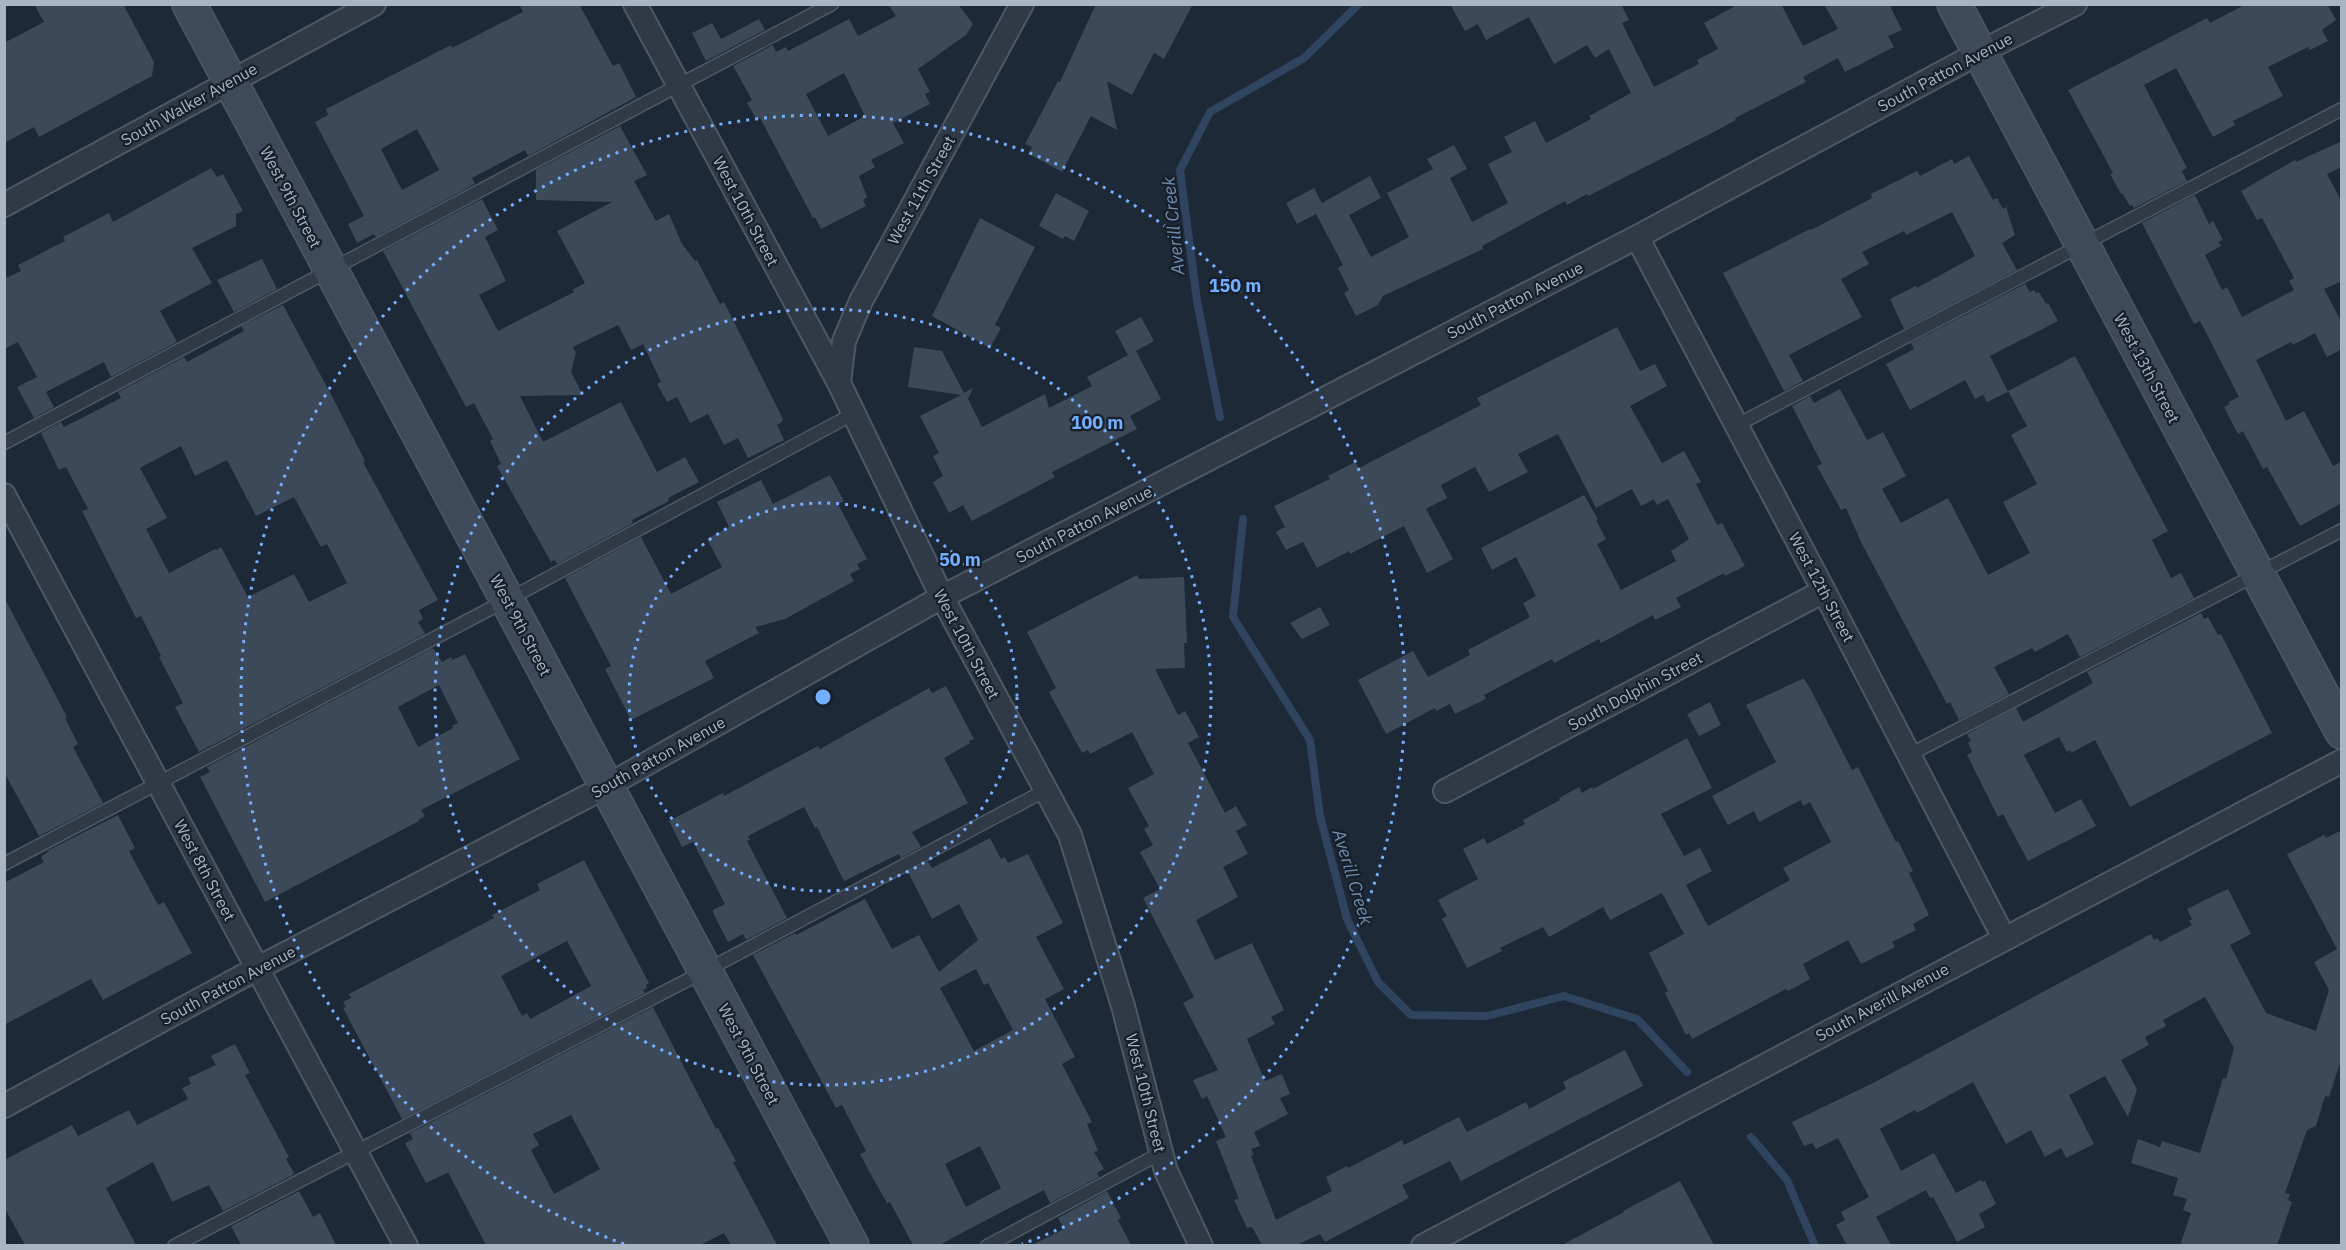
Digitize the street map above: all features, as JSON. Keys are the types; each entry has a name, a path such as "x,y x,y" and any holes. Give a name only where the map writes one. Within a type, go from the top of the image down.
{"main road":[{"name":"West 9th Street","path":"189,4 852,1245"},
{"name":"West 13th Street","path":"1954,4 2342,732"}],"street":[{"name":"South Walker Avenue","path":"4,205 374,4"},
{"name":"West 10th Street","path":"634,4 839,383 942,597 1070,835 1124,1006 1166,1171 1201,1245"},
{"name":"West 11th Street","path":"839,383 844,341 861,301 1022,4"},
{"name":"South Patton Avenue","path":"4,1106 258,968 608,786 942,597 1637,237 2074,4"},
{"name":"West 12th Street","path":"1637,237 2004,938"},
{"name":"West 8th Street","path":"4,495 406,1245"},
{"name":"South Dolphin Street","path":"1445,791 1824,591"},
{"name":"South Averill Avenue","path":"1423,1245 2342,761"}],"lane":[{"path":"4,443 331,272 832,4"},
{"path":"1737,426 2342,109"},
{"path":"4,864 507,600 854,414"},
{"path":"1909,756 2342,530"},
{"path":"174,1245 705,971 1046,790"},
{"path":"987,1245 1161,1153"}],"building":[{"path":"34,4 123,4 154,62 152,76 39,137 34,127 4,143 4,43 44,22"},
{"path":"519,4 579,4 613,66 619,63 636,97 528,156 525,150 472,178 475,184 376,237 374,234 357,243 348,224 364,216 315,122 328,115 326,109 451,45 452,48 523,12","holes":["417,129 439,170 402,190 381,149"]},
{"path":"888,4 958,4 973,24 966,35 918,69 930,92 925,94 930,104 893,123 904,143 871,160 875,167 859,176 867,197 863,200 866,206 821,229 760,118 757,120 747,103 752,100 733,66 773,45 776,52 786,47 788,51 849,19 858,36 896,16","holes":["844,73 865,116 828,136 806,94"]},
{"path":"1096,4 1193,4 1164,59 1154,53 1132,95 1107,81 1117,130 1091,116 1062,172 1029,154 1032,147 1025,144 1058,81 1060,82"},
{"path":"1450,4 1621,4 1629,20 1622,23 1654,87 1699,64 1697,60 1718,49 1704,23 1739,4 1781,4 1803,46 1838,29 1824,4 1889,4 1902,30 1888,36 1894,47 1845,72 1838,58 1803,77 1806,82 1735,118 1736,120 1712,133 1588,196 1587,194 1567,205 1565,201 1482,246 1483,249 1383,296 1378,305 1356,316 1344,293 1349,290 1338,268 1343,265 1316,214 1297,224 1286,203 1314,188 1322,203 1370,176 1381,198 1349,215 1371,257 1409,237 1387,193 1433,169 1427,159 1454,145 1467,169 1450,178 1472,222 1508,203 1488,164 1512,152 1504,137 1535,121 1546,143 1591,119 1589,116 1631,93 1609,49 1595,58 1587,45 1554,64 1529,17 1486,40 1478,24 1465,31"},
{"path":"2246,4 2327,4 2336,20 2322,30 2328,41 2310,50 2308,47 2268,67 2283,96 2233,121 2235,125 2213,137 2176,68 2144,85 2187,168 2182,171 2187,181 2134,208 2130,206 2110,174 2113,173 2068,90 2207,18 2210,23"},
{"path":"759,19 765,30 706,61 692,33 712,23 721,39"},
{"path":"620,126 647,175 634,181 656,221 669,214 682,244 695,261 697,260 720,304 724,302 783,419 777,425 784,440 748,458 738,438 724,445 708,414 690,423 677,397 667,402 657,384 661,382 643,344 631,350 618,325 573,347 576,353 571,372 583,395 520,396 543,442 621,402 657,472 685,457 699,482 632,520 633,523 557,564 555,560 551,562 497,466 501,464 490,441 493,439 474,403 466,407 383,251 482,199 498,230 485,237 506,281 479,295 498,331 574,292 572,290 585,283 557,231 612,202 536,200 536,170"},
{"path":"2342,141 2342,167 2327,174 2342,202 2342,281 2324,289 2342,323 2342,349 2327,357 2315,333 2293,345 2291,342 2256,360 2286,421 2304,411 2333,466 2342,461 2342,503 2300,526 2267,467 2263,469 2243,431 2238,434 2224,407 2230,404 2228,402 2239,397 2200,321 2194,324 2142,223 2195,195 2209,224 2213,221 2223,240 2218,242 2221,246 2205,255 2222,290 2227,287 2242,317 2294,290 2289,281 2294,278 2262,218 2257,220 2241,191 2295,160 2296,162"},
{"path":"1969,156 1993,200 1997,198 2003,209 2006,207 2015,235 2002,243 2017,270 1904,329 1890,299 1916,286 1917,288 1975,256 1952,212 1906,235 1904,231 1862,252 1869,264 1841,279 1862,317 1789,355 1803,381 1784,391 1723,273 1872,198 1871,194 1917,171 1920,176 1952,159 1954,164"},
{"path":"211,168 217,177 223,174 243,211 236,214 236,226 192,248 212,283 160,311 177,342 111,377 104,362 46,392 54,407 34,418 17,387 37,377 18,342 4,349 4,279 21,271 18,265 65,241 63,237 109,213 113,222"},
{"path":"1056,193 1089,211 1074,241 1065,236 1063,239 1039,226"},
{"path":"980,218 1035,247 995,325 1001,328 990,348 932,316"},
{"path":"262,259 277,289 234,312 217,280"},
{"path":"2025,284 2030,292 2034,290 2036,293 2039,292 2058,321 1990,356 2008,392 1987,402 1983,395 1975,399 1965,380 1910,410 1886,364 1914,349 1911,343"},
{"path":"283,305 335,402 365,461 363,462 438,600 419,610 423,619 418,622 425,634 199,752 175,707 183,703 159,657 161,656 141,616 136,618 102,551 82,511 88,509 66,467 59,470 41,433 61,422 64,427 121,398 118,392 184,357 187,362 244,331 241,326","holes":["181,446 195,476 227,460 256,516 294,497 321,547 327,544 347,583 309,602 294,574 248,597 221,547 169,573 146,529 167,518 140,468"]},
{"path":"1141,317 1154,341 1136,351 1161,399 1130,416 1137,429 1052,472 1055,477 972,521 963,505 949,513 933,482 943,476 933,456 939,453 920,416 961,395 908,387 914,347 942,351 964,393 973,388 968,399 982,427 1045,394 1049,408 1092,386 1087,377 1128,355 1115,331"},
{"path":"1617,327 1640,371 1655,364 1667,386 1630,406 1662,463 1684,451 1701,482 1696,484 1717,525 1722,523 1745,566 1725,576 1724,573 1676,598 1681,607 1655,620 1653,615 1601,643 1599,639 1554,663 1552,659 1484,695 1486,699 1455,714 1450,704 1436,711 1435,708 1386,734 1358,680 1413,651 1428,677 1470,655 1468,650 1530,617 1523,603 1536,596 1516,557 1492,570 1481,548 1584,495 1606,539 1597,544 1621,590 1676,561 1671,551 1689,539 1668,499 1657,505 1654,499 1641,506 1632,489 1596,508 1558,434 1518,454 1528,472 1489,492 1475,467 1441,485 1447,498 1426,509 1453,559 1427,573 1404,526 1317,568 1303,542 1286,550 1276,532 1285,527 1274,506 1330,479 1328,476 1355,462 1359,468 1481,405 1477,398"},
{"path":"2075,356 2168,531 2152,540 2171,578 2181,573 2194,598 2080,657 2068,634 2035,652 2032,648 1994,667 2009,694 1959,720 1950,702 1947,704 1862,544 1846,508 1841,510 1817,466 1822,464 1792,406 1810,396 1814,403 1840,389 1867,440 1883,432 1906,476 1882,489 1901,523 1948,498 1988,575 2030,553 2003,502 2037,484 2011,435 2027,426 2008,391"},
{"path":"830,475 844,501 838,504 867,559 857,564 860,569 850,574 854,581 785,619 755,627 759,633 705,661 714,678 631,720 605,669 611,666 565,578 641,537 671,594 722,567 707,539 729,527 717,502 761,480 773,504"},
{"path":"1137,575 1139,579 1184,577 1187,643 1184,643 1185,668 1155,669 1178,715 1185,711 1199,737 1188,743 1225,813 1236,806 1247,825 1236,831 1248,854 1223,867 1238,897 1196,920 1215,960 1252,943 1284,1010 1271,1017 1275,1024 1247,1039 1265,1081 1282,1074 1290,1094 1280,1098 1288,1114 1254,1132 1260,1146 1251,1149 1254,1155 1251,1156 1276,1220 1332,1191 1326,1177 1347,1166 1348,1168 1402,1140 1404,1145 1459,1117 1467,1132 1526,1102 1529,1109 1566,1089 1563,1082 1625,1050 1643,1086 1461,1181 1450,1161 1402,1185 1409,1198 1325,1242 1320,1234 1297,1245 1262,1245 1252,1227 1247,1228 1234,1200 1239,1199 1216,1141 1226,1137 1207,1096 1202,1099 1193,1080 1218,1070 1183,1003 1194,997 1143,898 1160,889 1140,852 1153,845 1144,829 1149,826 1128,788 1154,774 1132,732 1090,754 1088,750 1082,753 1049,692 1056,688 1027,632"},
{"path":"4,597 67,717 65,718 78,744 73,747 103,803 39,836 4,772"},
{"path":"1320,607 1330,625 1302,639 1290,623"},
{"path":"2201,613 2204,619 2208,617 2218,635 2221,634 2272,733 2130,807 2095,740 2071,753 2070,750 2067,752 2059,737 2024,755 2055,813 2081,799 2096,826 2028,861 2003,814 1998,817 1967,755 1972,752 1968,742 1971,741 1967,734 2016,708 2023,722 2093,683 2087,672"},
{"path":"433,648 442,662 465,654 520,759 421,810 425,816 419,821 265,902 200,777 210,772 207,767","holes":["439,685 458,723 418,747 398,707"]},
{"path":"1802,679 1810,688 1852,770 1858,767 1913,871 1909,873 1929,915 1913,924 1916,930 1892,942 1895,947 1861,964 1848,940 1803,964 1810,979 1788,991 1786,989 1692,1039 1689,1033 1686,1035 1665,993 1668,991 1649,953 1684,934 1662,893 1610,920 1603,907 1549,937 1543,927 1500,948 1502,951 1467,968 1442,919 1447,916 1438,900 1478,879 1463,849 1484,838 1487,844 1525,824 1523,820 1579,787 1582,793 1592,787 1593,789 1687,738 1712,788 1661,814 1684,856 1700,848 1712,871 1686,885 1708,926 1790,880 1783,868 1831,842 1810,802 1803,806 1801,800 1759,822 1754,811 1728,825 1712,796 1776,762 1746,705"},
{"path":"946,686 974,739 944,758 968,803 912,832 921,847 901,858 899,854 844,881 817,827 815,828 804,807 748,836 750,840 747,841 787,918 746,940 743,934 728,942 713,913 713,910 725,904 693,842 682,847 669,821 723,793 724,796 818,746 820,749 929,688 932,693"},
{"path":"1710,702 1721,725 1699,736 1687,714"},
{"path":"118,815 135,848 129,851 158,905 164,902 192,953 103,1000 91,979 4,1025 4,883 44,862 41,857 47,851"},
{"path":"2342,830 2342,1057 2329,1097 2325,1096 2316,1126 2307,1130 2285,1193 2290,1194 2288,1200 2292,1202 2277,1245 2180,1245 2191,1213 2183,1210 2187,1199 2173,1195 2178,1178 2131,1163 2138,1139 2160,1147 2162,1141 2200,1153 2223,1078 2226,1079 2234,1048 2205,997 2163,1020 2166,1026 2145,1037 2149,1045 2121,1060 2137,1089 2128,1117 2105,1076 2069,1095 2094,1144 2066,1158 2061,1148 2045,1157 2031,1130 2006,1144 1973,1082 1917,1113 1915,1110 1880,1129 1901,1171 1934,1153 1956,1193 1981,1180 1985,1181 1996,1204 1979,1214 1985,1227 1957,1242 1933,1197 1930,1198 1926,1190 1876,1217 1891,1245 1847,1245 1836,1225 1845,1220 1841,1212 1869,1197 1838,1138 1816,1149 1812,1143 1804,1146 1792,1122 1875,1082 2151,934 2154,940 2157,938 2160,942 2192,925 2187,909 2228,889 2251,934 2230,945 2266,1013 2316,1031 2329,990 2314,962 2337,949 2287,854 2324,835 2326,838"},
{"path":"990,838 1001,859 1005,857 1008,863 1028,854 1063,923 1036,937 1064,989 1045,999 1075,1057 1062,1064 1092,1122 1087,1124 1098,1151 1094,1152 1104,1169 1097,1173 1099,1177 1050,1203 1044,1190 939,1245 913,1245 860,1154 866,1151 842,1105 836,1108 753,955 865,899 892,949 919,935 939,972 978,940 959,904 932,919 908,872 928,862 932,868","holes":["976,969 984,985 988,983 1013,1030 974,1051 940,988","980,1146 1001,1188 966,1207 945,1164"]},
{"path":"584,860 649,983 643,990 645,993 402,1119 343,1008 346,1007 343,1002 351,998 349,994 494,918 492,915 540,890 537,884","holes":["567,941 591,986 530,1019 527,1013 522,1016 501,976"]},
{"path":"653,1007 716,1129 718,1128 736,1161 733,1162 777,1245 731,1245 724,1233 700,1245 486,1245 449,1174 426,1183 405,1143 413,1139 410,1133","holes":["571,1115 600,1169 554,1194 531,1150 539,1145 533,1134"]},
{"path":"235,1044 250,1073 245,1075 289,1157 286,1159 294,1173 291,1176 223,1211 209,1185 172,1202 153,1162 106,1188 136,1245 25,1245 4,1207 4,1160 72,1125 78,1136 129,1110 137,1125 188,1099 182,1088 191,1084 188,1078 216,1065 211,1056"},
{"path":"1680,1181 1714,1245 1562,1245 1623,1211"},
{"path":"299,1191 313,1217 320,1213 336,1245 241,1245 231,1226"},
{"path":"1107,1191 1121,1218 1118,1220 1131,1245 1032,1245 1064,1229 1058,1218"}],"waterway":[{"name":"Averill Creek","path":"1220,417 1197,301 1180,170 1210,112 1304,58 1359,4"},
{"name":"Averill Creek","path":"1243,519 1233,617 1310,740 1320,816 1347,919 1378,982 1411,1015 1487,1016 1564,996 1637,1019 1687,1072"},
{"name":"Averill Creek","path":"1751,1137 1787,1180 1815,1246"}]}
